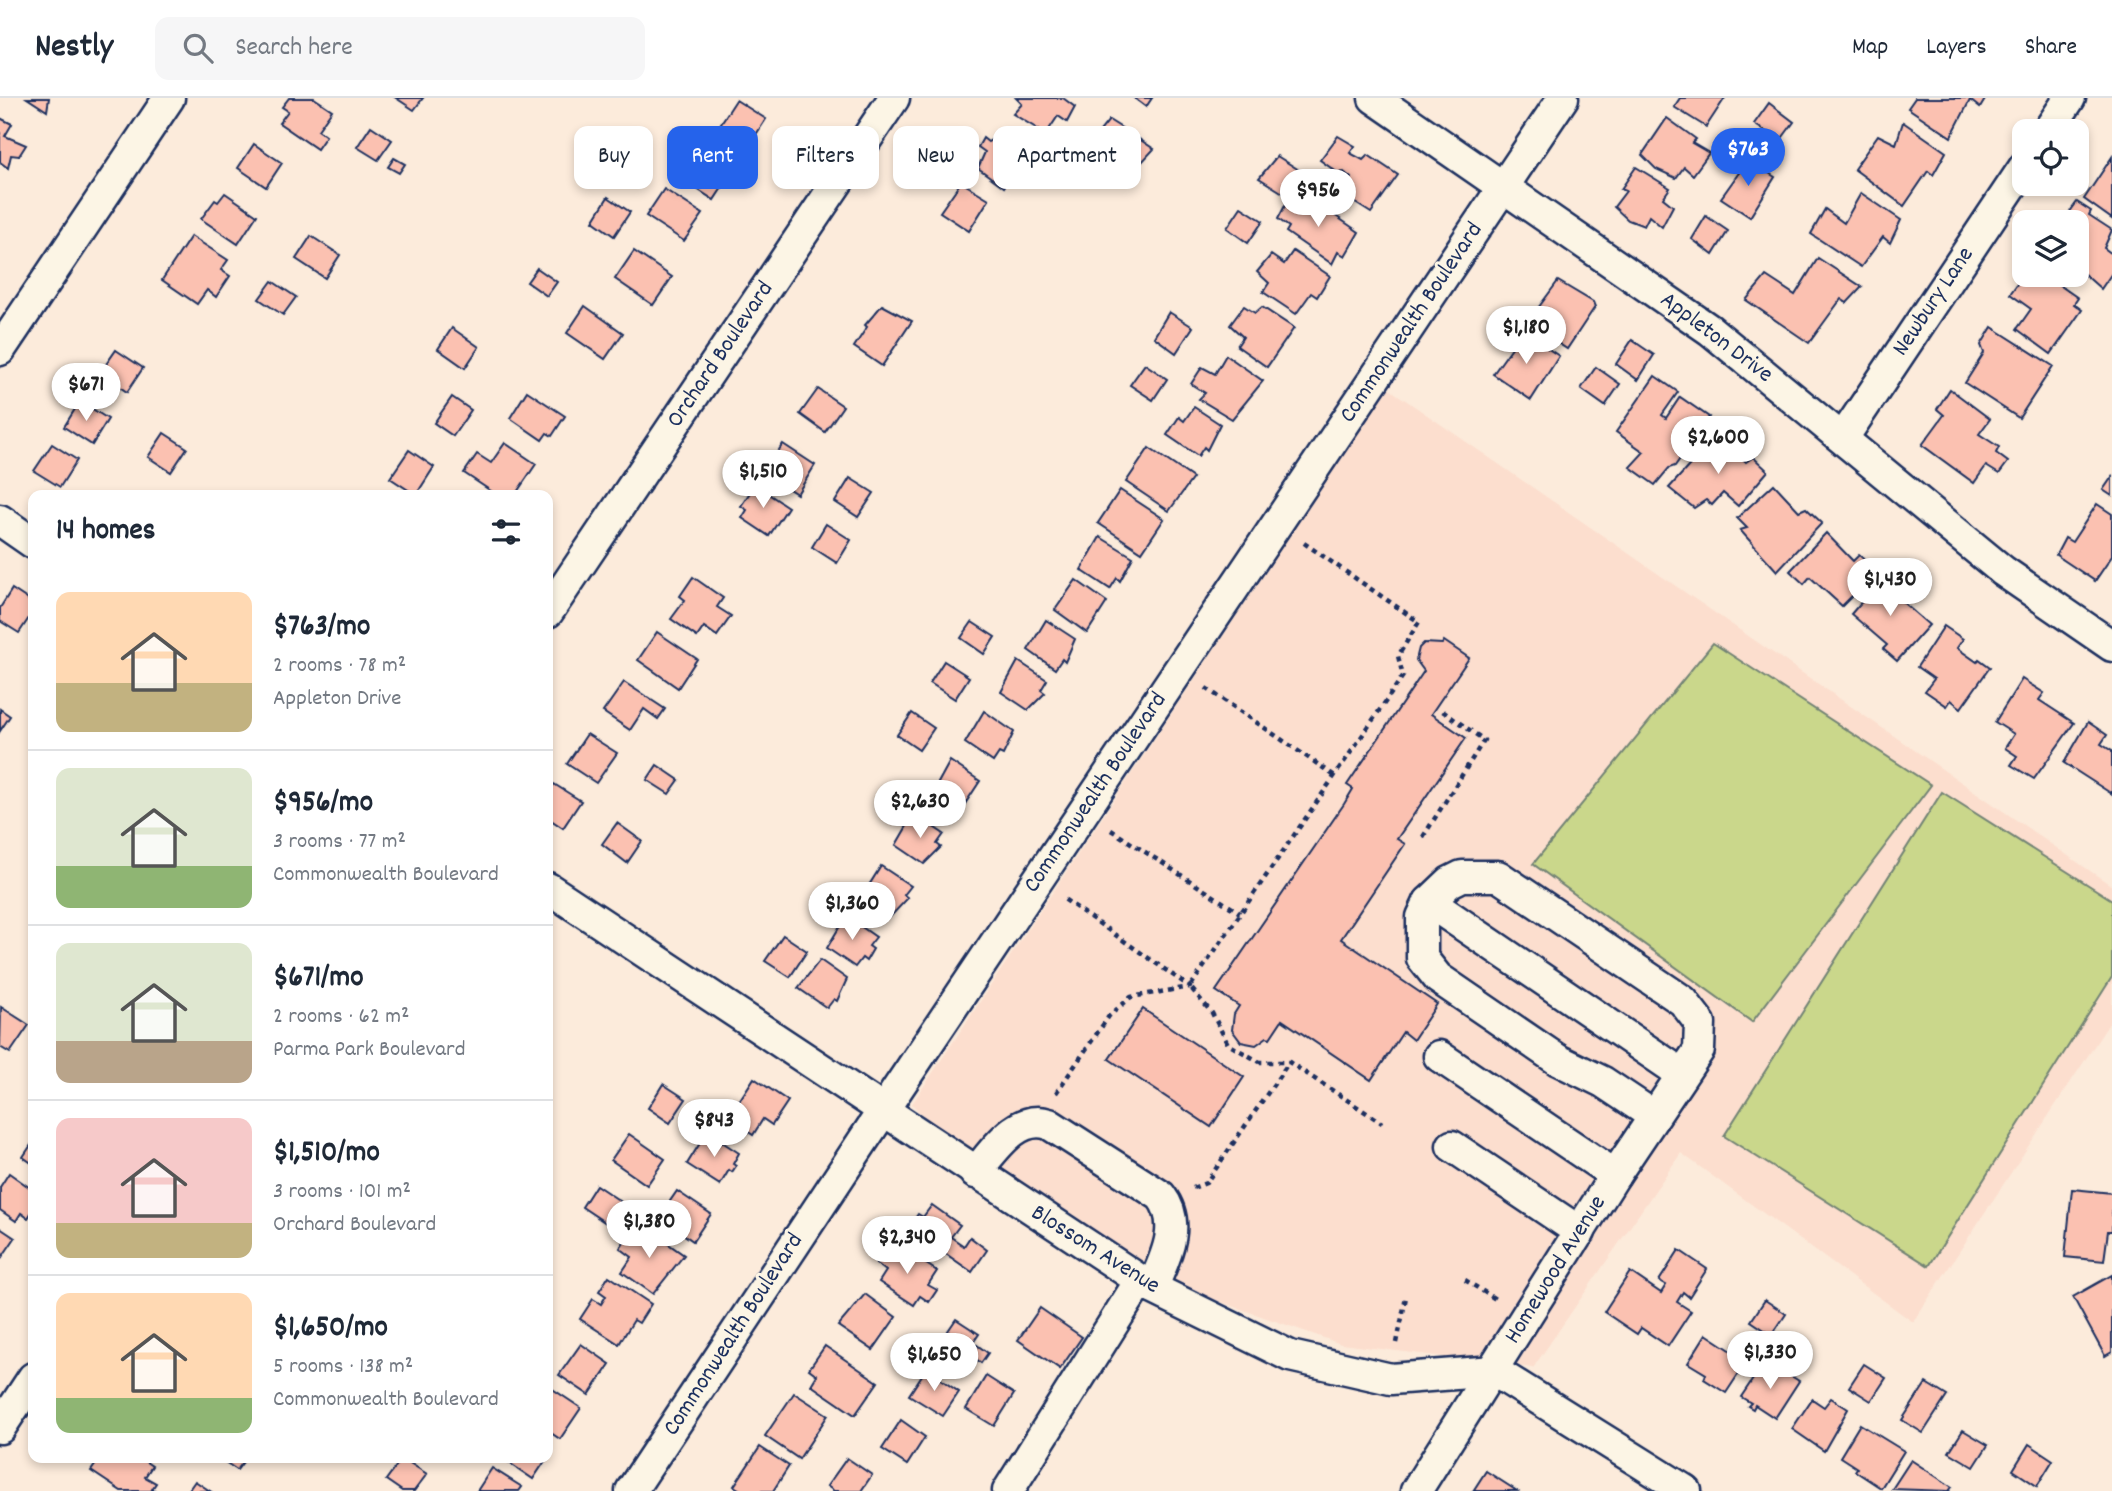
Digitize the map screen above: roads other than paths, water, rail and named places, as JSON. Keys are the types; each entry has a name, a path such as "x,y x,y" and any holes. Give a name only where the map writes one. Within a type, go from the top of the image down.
{"street":[{"path":"0,350 170,98"},
{"name":"Orchard Boulevard","path":"553,605 894,98"},
{"name":"Appleton Drive","path":"1374,98 1710,330 2003,571 2112,646"},
{"name":"Commonwealth Boulevard","path":"631,1491 882,1112 1563,98"},
{"path":"2056,119 2070,98"},
{"name":"Newbury Lane","path":"1843,438 2012,185"},
{"path":"0,520 28,539"},
{"name":"Homewood Avenue","path":"1416,1491 1615,1175 1699,1050 1700,1023 1683,1001 1498,876 1462,876 1450,882 1429,902"},
{"name":"Blossom Avenue","path":"553,891 882,1112 1146,1284 1290,1356 1391,1379 1494,1371"},
{"path":"1654,1115 1603,1082 1558,1060 1438,978 1422,958 1422,917 1429,902 1682,1074"},
{"path":"1439,1056 1615,1175"},
{"path":"975,1173 1022,1124 1037,1120 1049,1124 1161,1196 1170,1209 1171,1234 1168,1251 1008,1491"},
{"path":"1452,1146 1580,1232"},
{"path":"1494,1371 1686,1491"},
{"path":"0,1428 28,1386"}]}
